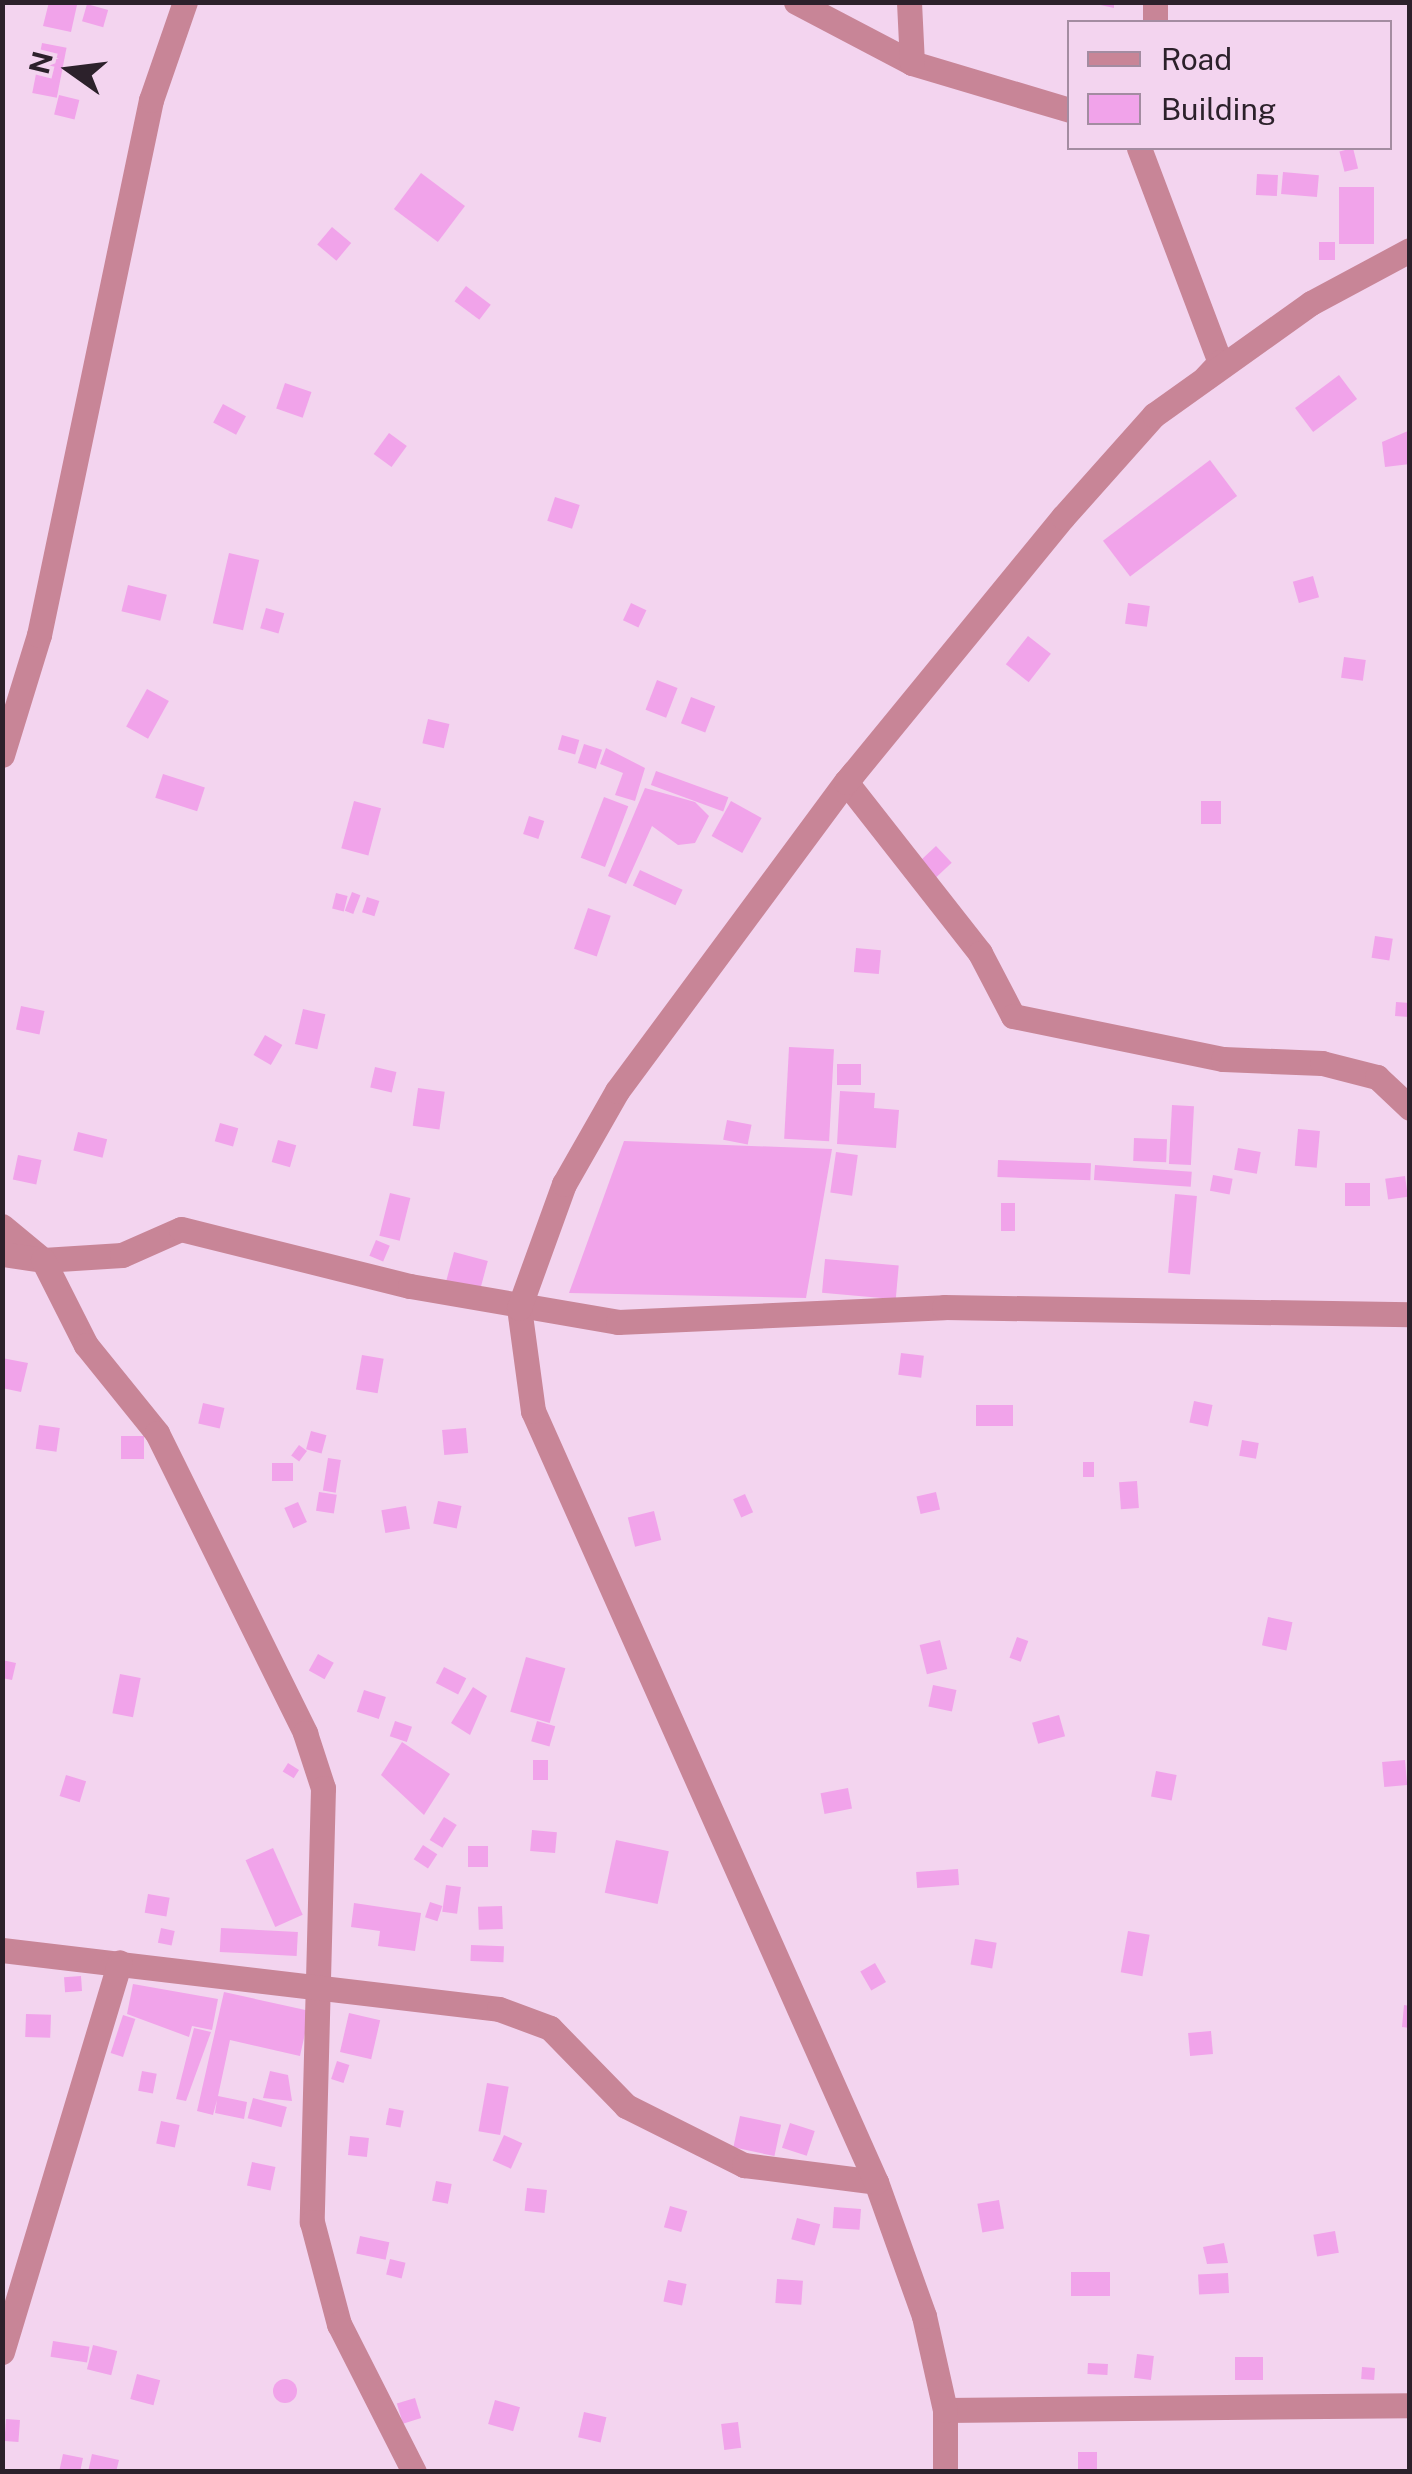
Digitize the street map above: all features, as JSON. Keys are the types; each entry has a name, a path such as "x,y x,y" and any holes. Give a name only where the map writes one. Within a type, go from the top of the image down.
{"street":[{"path":"2,755 39,635 151,100 185,2"},
{"path":"796,2 912,63 1067,109"},
{"path":"909,2 912,63"},
{"path":"944,2472 945,2410 924,2316 876,2182 533,1411 519,1308 564,1184 617,1091 960,628 1220,362 1141,150"},
{"path":"846,782 1154,414 1311,303 1410,250"},
{"path":"846,782 980,953 1013,1016 1223,1059 1322,1063 1377,1077 1410,1108"},
{"path":"2,1226 44,1260 86,1346 186,1485 306,1734 323,1788 312,2222 338,2324 414,2472"},
{"path":"2,1254 44,1260 122,1254 181,1230 519,1308 618,1322 944,1308 1410,1314"},
{"path":"2,1950 499,2009 550,2028 626,2106 744,2165 876,2182"},
{"path":"2,2352 120,1962"},
{"path":"945,2410 1410,2405"}],"building":[{"path":"49,2 77,5 71,32 43,26"},
{"path":"1087,2 1114,2 1114,8"},
{"path":"87,4 108,10 103,27 82,21"},
{"path":"42,43 67,48 57,98 32,93"},
{"path":"59,95 79,100 75,119 54,114"},
{"path":"1353,150 1358,168 1344,172 1339,151"},
{"path":"1283,172 1319,175 1317,197 1281,194"},
{"path":"421,173 465,206 438,242 394,209"},
{"path":"1257,174 1278,175 1277,196 1256,195"},
{"path":"1339,187 1374,187 1374,244 1339,244"},
{"path":"332,227 351,243 336,261 317,245"},
{"path":"1319,242 1335,242 1335,260 1319,260"},
{"path":"466,286 491,305 479,320 455,301"},
{"path":"1339,375 1357,399 1313,432 1295,408"},
{"path":"285,383 311,392 303,418 276,409"},
{"path":"223,404 246,416 236,435 213,423"},
{"path":"1408,431 1410,464 1385,467 1382,442"},
{"path":"389,433 407,446 392,467 374,454"},
{"path":"1210,460 1237,496 1130,577 1103,541"},
{"path":"555,497 580,505 572,529 547,521"},
{"path":"229,553 259,560 243,630 213,623"},
{"path":"1313,576 1319,597 1299,603 1293,582"},
{"path":"128,585 167,595 160,621 121,611"},
{"path":"631,603 646,610 638,627 623,620"},
{"path":"1128,603 1150,606 1147,627 1125,624"},
{"path":"266,608 284,613 278,633 260,628"},
{"path":"1028,636 1051,654 1029,682 1006,664"},
{"path":"1344,657 1366,660 1363,681 1341,678"},
{"path":"657,680 678,688 666,718 646,710"},
{"path":"147,689 169,701 148,739 126,727"},
{"path":"691,697 715,706 705,732 681,723"},
{"path":"428,719 449,724 444,748 422,743"},
{"path":"562,735 579,740 575,754 558,749"},
{"path":"584,744 602,750 596,769 578,763"},
{"path":"606,748 645,768 635,801 615,795 623,773 600,764"},
{"path":"656,771 728,797 723,811 651,785"},
{"path":"163,774 205,788 197,811 155,798"},
{"path":"645,788 695,802 709,816 695,843 678,845 652,826 626,884 608,876"},
{"path":"604,797 628,806 605,867 581,858"},
{"path":"354,801 381,808 368,856 341,848"},
{"path":"731,801 762,818 742,853 712,836"},
{"path":"1201,801 1221,801 1221,824 1201,824"},
{"path":"529,816 544,821 538,839 523,834"},
{"path":"936,846 952,863 935,879 919,862"},
{"path":"640,870 683,890 675,905 633,885"},
{"path":"352,892 360,895 353,914 345,911"},
{"path":"336,893 348,896 344,911 332,909"},
{"path":"367,897 379,901 374,916 362,912"},
{"path":"588,908 611,916 597,956 574,949"},
{"path":"1375,936 1393,939 1389,961 1372,958"},
{"path":"856,948 881,950 879,974 854,972"},
{"path":"1396,1002 1410,1003 1409,1017 1395,1016"},
{"path":"21,1006 44,1011 39,1034 16,1029"},
{"path":"303,1009 325,1014 317,1049 295,1044"},
{"path":"265,1035 282,1045 271,1065 254,1055"},
{"path":"789,1047 834,1049 829,1141 784,1139"},
{"path":"837,1064 861,1064 861,1085 837,1085"},
{"path":"375,1067 396,1072 392,1092 370,1087"},
{"path":"418,1088 445,1092 439,1129 413,1126"},
{"path":"840,1091 875,1093 874,1108 899,1110 896,1148 837,1144"},
{"path":"1172,1105 1194,1106 1191,1165 1169,1164"},
{"path":"727,1120 752,1125 748,1144 723,1140"},
{"path":"220,1123 238,1128 233,1147 215,1141"},
{"path":"1298,1129 1320,1131 1317,1168 1295,1166"},
{"path":"78,1132 107,1139 103,1158 73,1150"},
{"path":"1134,1138 1167,1139 1166,1162 1133,1161"},
{"path":"278,1140 296,1145 290,1167 272,1162"},
{"path":"624,1141 832,1149 806,1298 569,1293"},
{"path":"1238,1148 1261,1152 1257,1174 1234,1170"},
{"path":"836,1152 858,1155 852,1196 830,1193"},
{"path":"18,1155 41,1160 36,1184 13,1179"},
{"path":"998,1160 1091,1163 1090,1180 997,1177"},
{"path":"1095,1165 1192,1172 1191,1187 1094,1180"},
{"path":"1213,1175 1233,1179 1230,1195 1210,1191"},
{"path":"1405,1176 1408,1197 1388,1200 1385,1179"},
{"path":"1345,1183 1370,1183 1370,1206 1345,1206"},
{"path":"390,1193 410,1198 400,1241 379,1236"},
{"path":"1175,1194 1197,1196 1190,1275 1168,1273"},
{"path":"1001,1203 1015,1203 1015,1231 1001,1231"},
{"path":"376,1240 390,1246 383,1262 369,1256"},
{"path":"454,1252 488,1261 478,1298 444,1289"},
{"path":"825,1259 899,1265 896,1299 822,1293"},
{"path":"901,1353 924,1356 921,1378 898,1375"},
{"path":"362,1355 384,1359 378,1393 356,1389"},
{"path":"2,1358 28,1363 21,1392 2,1388"},
{"path":"1194,1401 1213,1405 1208,1426 1189,1423"},
{"path":"203,1403 224,1408 220,1428 198,1423"},
{"path":"976,1405 1013,1405 1013,1426 976,1426"},
{"path":"39,1425 60,1428 56,1452 36,1449"},
{"path":"466,1428 468,1453 444,1455 442,1430"},
{"path":"311,1431 326,1435 322,1453 306,1449"},
{"path":"121,1436 144,1436 144,1459 121,1459"},
{"path":"1242,1440 1259,1443 1256,1459 1239,1456"},
{"path":"299,1445 307,1451 299,1461 291,1455"},
{"path":"328,1458 341,1460 336,1493 323,1491"},
{"path":"1083,1462 1094,1462 1094,1477 1083,1477"},
{"path":"272,1463 293,1463 293,1481 272,1481"},
{"path":"1137,1481 1139,1508 1121,1509 1119,1482"},
{"path":"319,1492 337,1495 334,1514 316,1511"},
{"path":"936,1492 940,1510 921,1514 917,1496"},
{"path":"745,1494 753,1512 741,1518 733,1499"},
{"path":"438,1501 461,1506 457,1528 433,1523"},
{"path":"298,1502 307,1522 293,1528 284,1508"},
{"path":"406,1506 410,1529 385,1533 381,1510"},
{"path":"654,1511 661,1540 635,1547 628,1518"},
{"path":"1268,1617 1292,1622 1286,1651 1262,1645"},
{"path":"1017,1637 1028,1641 1021,1662 1009,1658"},
{"path":"940,1640 947,1669 927,1674 920,1645"},
{"path":"318,1654 334,1663 325,1679 309,1671"},
{"path":"526,1657 565,1668 550,1723 510,1712"},
{"path":"2,1660 16,1663 12,1680 2,1678"},
{"path":"444,1667 466,1678 458,1694 436,1683"},
{"path":"120,1674 141,1678 133,1717 112,1713"},
{"path":"933,1685 956,1690 952,1712 928,1707"},
{"path":"473,1687 487,1696 470,1735 451,1723"},
{"path":"364,1690 386,1697 379,1719 357,1712"},
{"path":"1059,1715 1065,1736 1038,1744 1032,1723"},
{"path":"395,1721 412,1727 407,1742 390,1736"},
{"path":"537,1721 555,1726 549,1746 531,1741"},
{"path":"402,1742 450,1774 424,1815 381,1775"},
{"path":"533,1760 548,1760 548,1780 533,1780"},
{"path":"1405,1760 1407,1785 1384,1787 1382,1762"},
{"path":"288,1763 299,1770 294,1778 283,1771"},
{"path":"1156,1771 1177,1775 1172,1801 1151,1797"},
{"path":"66,1775 86,1781 80,1802 60,1796"},
{"path":"848,1788 852,1809 825,1814 821,1793"},
{"path":"444,1817 457,1825 442,1848 430,1840"},
{"path":"532,1830 557,1832 555,1853 530,1851"},
{"path":"616,1840 669,1851 658,1904 605,1893"},
{"path":"423,1845 437,1854 428,1869 414,1859"},
{"path":"468,1846 488,1846 488,1867 468,1867"},
{"path":"273,1848 303,1915 275,1927 246,1860"},
{"path":"958,1869 959,1885 917,1888 916,1872"},
{"path":"446,1885 461,1887 457,1914 442,1912"},
{"path":"148,1894 170,1898 166,1917 145,1913"},
{"path":"430,1902 442,1906 437,1921 425,1917"},
{"path":"354,1903 421,1913 415,1951 378,1946 380,1931 351,1927"},
{"path":"502,1906 503,1929 479,1930 478,1907"},
{"path":"161,1928 175,1931 172,1946 158,1943"},
{"path":"221,1928 298,1932 297,1956 220,1952"},
{"path":"1128,1931 1150,1935 1142,1976 1121,1972"},
{"path":"975,1939 997,1943 992,1968 970,1965"},
{"path":"471,1945 504,1946 503,1962 470,1961"},
{"path":"875,1963 886,1982 871,1991 860,1972"},
{"path":"81,1976 82,1991 65,1992 64,1977"},
{"path":"133,1984 218,1999 212,2030 192,2026 189,2037 127,2014"},
{"path":"224,1992 310,2011 300,2056 230,2040 218,2096 247,2102 244,2119 215,2113 217,2100 213,2115 197,2111"},
{"path":"1404,2005 1410,2006 1410,2028 1402,2027"},
{"path":"349,2013 380,2020 371,2059 340,2052"},
{"path":"26,2014 51,2015 50,2038 25,2037"},
{"path":"123,2015 135,2019 123,2057 111,2053"},
{"path":"194,2028 211,2032 186,2101 176,2099"},
{"path":"1211,2031 1213,2054 1190,2056 1188,2033"},
{"path":"337,2061 349,2065 343,2083 331,2079"},
{"path":"142,2071 157,2074 153,2093 138,2091"},
{"path":"270,2071 288,2075 292,2101 263,2098"},
{"path":"487,2083 509,2087 500,2135 478,2131"},
{"path":"253,2098 287,2107 281,2127 248,2118"},
{"path":"389,2108 404,2111 400,2128 386,2125"},
{"path":"740,2116 781,2125 774,2156 733,2147"},
{"path":"161,2121 180,2125 175,2147 156,2143"},
{"path":"790,2123 815,2131 807,2156 782,2148"},
{"path":"504,2135 522,2143 511,2169 493,2161"},
{"path":"350,2136 369,2138 367,2157 348,2155"},
{"path":"252,2162 275,2167 270,2190 247,2185"},
{"path":"436,2181 452,2184 448,2204 432,2201"},
{"path":"527,2188 547,2190 544,2213 525,2211"},
{"path":"999,2200 1004,2229 982,2232 977,2204"},
{"path":"670,2206 687,2211 681,2232 664,2227"},
{"path":"834,2207 861,2209 859,2230 833,2228"},
{"path":"797,2218 820,2224 814,2245 791,2239"},
{"path":"1335,2231 1339,2253 1317,2256 1313,2235"},
{"path":"360,2236 389,2242 386,2260 356,2254"},
{"path":"1224,2243 1228,2263 1207,2264 1203,2247"},
{"path":"390,2259 406,2263 402,2278 386,2275"},
{"path":"1071,2272 1110,2272 1110,2296 1071,2296"},
{"path":"1228,2273 1229,2293 1199,2295 1198,2275"},
{"path":"777,2279 803,2281 801,2305 775,2303"},
{"path":"668,2280 687,2284 682,2305 663,2302"},
{"path":"53,2341 90,2347 87,2363 50,2357"},
{"path":"93,2345 117,2351 111,2375 87,2369"},
{"path":"1137,2354 1154,2356 1151,2380 1134,2378"},
{"path":"1235,2357 1263,2357 1263,2380 1235,2380"},
{"path":"1088,2363 1108,2364 1107,2375 1087,2374"},
{"path":"1362,2367 1375,2368 1374,2380 1361,2379"},
{"path":"137,2374 160,2380 153,2405 130,2399"},
{"path":"285,2379 294,2382 294,2400 285,2403 276,2400 273,2391 276,2382"},
{"path":"415,2398 421,2418 403,2424 397,2404"},
{"path":"495,2400 520,2407 513,2431 488,2424"},
{"path":"584,2412 606,2417 601,2443 578,2437"},
{"path":"6,2419 20,2420 18,2442 4,2441"},
{"path":"738,2422 741,2448 724,2450 721,2424"},
{"path":"1078,2452 1097,2452 1097,2472 1078,2472"},
{"path":"63,2454 83,2458 80,2472 59,2472"},
{"path":"92,2454 119,2460 116,2472 88,2472"}]}
